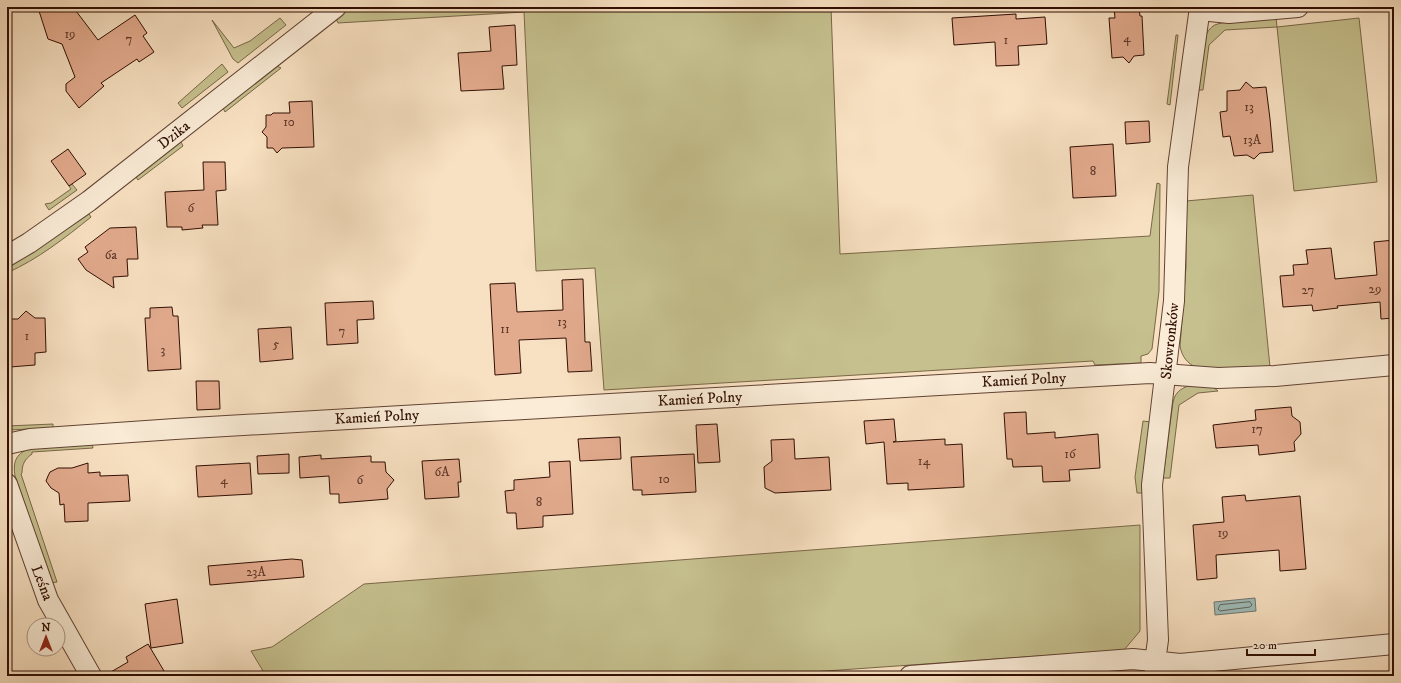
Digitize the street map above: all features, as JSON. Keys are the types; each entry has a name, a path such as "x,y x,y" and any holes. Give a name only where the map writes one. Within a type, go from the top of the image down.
{"street":[{"name":"Dzika","path":"7,256 29,243 89,201 336,7"},
{"path":"1200,8 1229,13 1298,7"},
{"name":"Skowronków","path":"1155,669 1158,640 1152,492 1174,301 1177,180 1200,8"},
{"name":"Kamień Polny","path":"7,444 30,439 175,429 1150,373 1218,378 1275,376 1394,365"},
{"name":"Leśna","path":"7,484 48,600 91,676"},
{"path":"910,676 1133,659 1155,669 1180,664 1394,644"}],"shaded area":[{"path":"351,7 831,7 840,254 1150,236 1157,183 1160,184 1159,291 1152,349 1148,354 1141,356 1141,363 1095,365 1093,361 604,390 595,268 536,271 524,12 338,23 336,19"},
{"path":"1276,17 1277,27 1225,30 1209,45 1203,90 1198,90 1205,39 1206,35 1213,26 1225,22"},
{"path":"280,18 286,25 238,63 233,59 212,20 234,48 250,41"},
{"path":"1359,18 1377,182 1294,191 1277,27"},
{"path":"1176,35 1178,35 1170,105 1167,104"},
{"path":"222,64 228,72 182,108 178,103"},
{"path":"277,66 281,68 225,112 223,108"},
{"path":"181,142 183,146 138,180 136,177"},
{"path":"72,184 77,190 49,210 45,204 51,203 71,189 69,186"},
{"path":"1253,195 1270,367 1197,368 1190,364 1186,359 1180,346 1186,267 1186,201"},
{"path":"89,214 91,217 61,240 40,255 7,273 7,267"},
{"path":"1188,386 1213,387 1218,391 1198,393 1179,405 1170,478 1163,478 1173,402 1178,392"},
{"path":"1143,421 1151,422 1144,493 1137,493 1135,477"},
{"path":"53,424 53,428 7,430 7,426"},
{"path":"92,444 93,448 32,452 23,464 21,474 57,582 51,583 15,476 15,463 18,456 29,449"},
{"path":"1140,525 1140,631 1124,650 755,676 266,676 251,651 272,647 364,584"}],"water":[{"path":"1255,598 1256,611 1215,615 1214,602"}],"building":[{"path":"49,7 73,7 98,40 135,15 147,33 143,36 154,52 139,62 137,59 101,83 104,86 79,108 66,91 66,84 75,77 62,44 48,39 39,11"},
{"path":"1114,7 1139,7 1140,16 1142,16 1144,55 1134,56 1129,63 1123,57 1112,58 1109,18 1115,18"},
{"path":"1016,14 1016,19 1045,17 1047,44 1018,46 1019,65 996,66 995,42 954,45 952,18"},
{"path":"515,25 517,65 502,66 504,89 461,91 458,53 491,51 489,27"},
{"path":"1246,82 1253,88 1266,87 1270,119 1273,152 1260,153 1254,159 1247,155 1234,156 1230,136 1223,137 1220,112 1227,111 1227,91 1240,90"},
{"path":"312,101 314,147 282,148 277,153 273,148 267,148 267,137 262,132 266,127 266,115 271,115 273,113 290,113 289,102"},
{"path":"1149,121 1150,142 1126,144 1125,122"},
{"path":"1113,144 1116,196 1073,198 1070,147"},
{"path":"68,149 86,174 69,186 51,161"},
{"path":"203,162 225,162 226,190 216,191 218,225 202,225 203,228 182,230 182,227 167,227 165,192 204,190"},
{"path":"136,227 138,259 127,259 128,276 113,277 114,288 86,270 78,259 88,252 85,247 110,228"},
{"path":"1394,240 1394,318 1381,319 1380,302 1337,306 1338,308 1313,311 1312,305 1283,307 1280,276 1294,275 1293,265 1308,264 1306,250 1331,248 1335,279 1377,275 1374,242"},
{"path":"583,279 585,342 590,342 592,371 568,372 566,338 519,340 521,373 495,375 490,284 515,283 517,312 563,310 562,280"},
{"path":"373,301 374,319 357,320 358,343 327,345 325,303"},
{"path":"172,307 173,316 178,316 181,369 148,371 145,318 150,318 150,308"},
{"path":"26,311 35,318 45,318 46,352 35,353 35,365 10,367 8,319 18,319"},
{"path":"291,327 293,359 260,362 258,329"},
{"path":"196,381 219,381 220,409 197,410"},
{"path":"1291,407 1292,416 1300,422 1301,434 1294,442 1295,451 1259,455 1258,445 1216,448 1213,425 1256,420 1255,410"},
{"path":"1026,412 1027,434 1055,432 1055,438 1098,434 1100,468 1069,470 1070,481 1043,482 1042,466 1013,467 1012,459 1007,459 1004,413"},
{"path":"894,419 896,441 893,442 945,439 945,445 962,444 964,487 908,490 908,483 887,484 884,442 866,444 864,421"},
{"path":"717,424 720,462 698,463 696,425"},
{"path":"620,437 621,459 580,461 578,439"},
{"path":"794,439 795,459 829,457 831,490 775,493 765,488 764,467 772,461 771,440"},
{"path":"289,454 289,473 258,474 257,456"},
{"path":"694,454 696,492 642,495 642,490 633,490 631,457"},
{"path":"321,455 321,459 371,456 371,462 385,462 386,472 394,480 387,489 388,499 339,503 339,494 330,494 329,476 300,478 299,457"},
{"path":"459,459 461,482 458,482 459,497 425,499 422,461"},
{"path":"570,461 573,514 543,516 543,527 517,529 516,513 507,513 505,491 514,490 514,480 550,477 549,462"},
{"path":"88,463 88,473 100,472 100,476 128,475 130,501 88,503 88,521 65,522 64,504 60,505 59,493 51,488 46,481 50,472 58,468 72,468"},
{"path":"250,463 252,494 198,497 196,466"},
{"path":"1245,495 1246,501 1300,496 1306,569 1280,571 1279,550 1216,555 1217,578 1197,580 1193,525 1224,522 1222,497"},
{"path":"292,559 302,560 304,577 210,585 208,566"},
{"path":"177,599 183,643 151,648 145,604"},
{"path":"148,644 167,676 104,676 128,662 126,657"}]}
